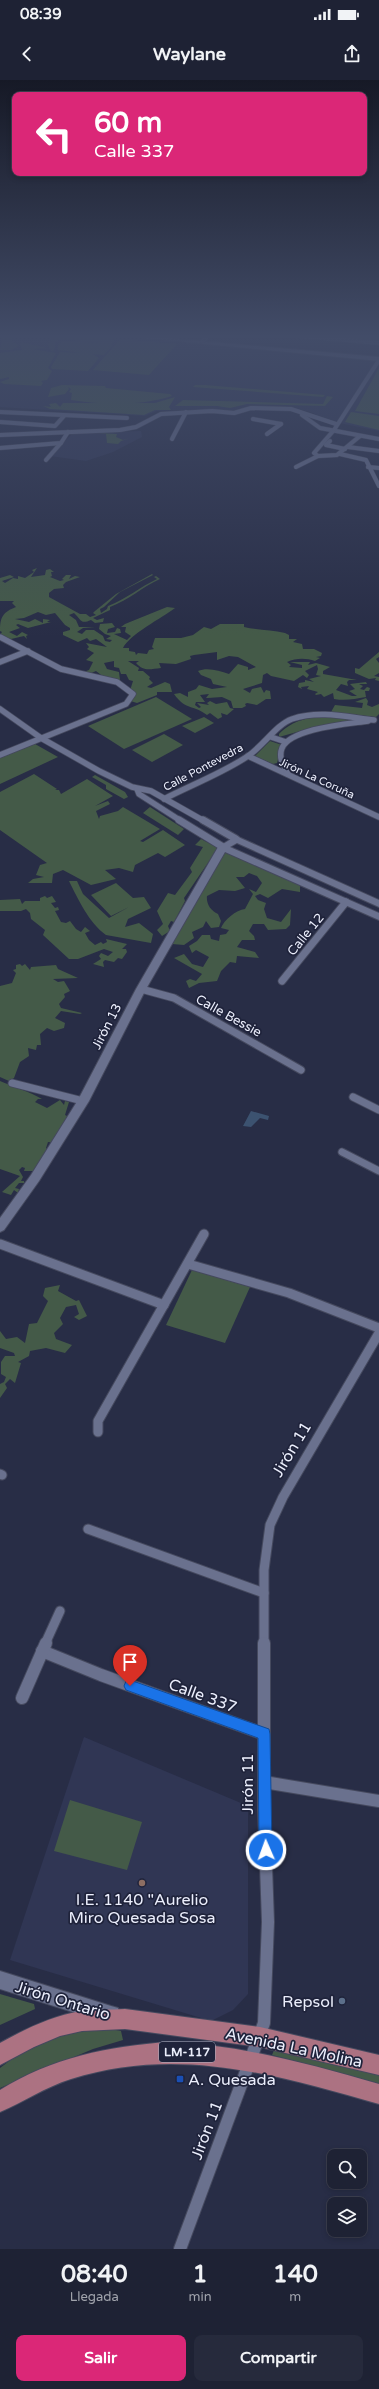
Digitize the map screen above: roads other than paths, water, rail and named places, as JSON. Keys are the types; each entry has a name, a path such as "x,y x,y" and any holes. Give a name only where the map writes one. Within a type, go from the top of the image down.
{"main road":[{"name":"Avenida La Molina","path":"0,2055 27,2039 60,2026 90,2021 125,2019 260,2037 379,2065"},
{"name":"Avenida La Molina","path":"0,2102 23,2086 75,2067 123,2055 171,2051 208,2053 252,2060 379,2094"}],"street":[{"path":"46,460 66,435"},
{"path":"172,439 174,435"},
{"path":"318,456 314,453 328,441 331,435"},
{"path":"357,435 376,439 379,436"},
{"path":"296,467 318,456 329,458 338,455 360,436"},
{"path":"328,441 326,445 379,451"},
{"path":"0,449 61,442"},
{"path":"338,455 365,459 379,486"},
{"path":"368,467 379,468"},
{"path":"373,477 379,478"},
{"path":"0,637 60,669 124,685 133,694 126,704 0,755"},
{"path":"0,662 28,651"},
{"path":"0,709 41,738 99,771 138,789 148,789 236,839 379,904"},
{"name":"Calle Pontevedra","path":"164,799 248,756 271,737 279,726 302,716 324,714 376,720"},
{"name":"Calle Pontevedra","path":"286,742 303,732 376,720"},
{"path":"271,737 286,742 281,749 279,758 282,767 289,776"},
{"name":"Jirón La Coruña","path":"248,756 289,776 378,815"},
{"path":"138,789 140,794 150,802 223,847 379,917"},
{"name":"Jirón 13","path":"0,1227 35,1178 83,1101 141,989 223,847 236,839"},
{"name":"Calle 12","path":"282,981 346,902"},
{"name":"Calle Bessie","path":"141,989 174,998 301,1070"},
{"path":"12,1083 83,1101"},
{"path":"353,1097 379,1110"},
{"path":"342,1152 379,1171"},
{"path":"98,1432 98,1421 204,1234"},
{"path":"0,1244 164,1305"},
{"path":"188,1264 289,1293 379,1328"},
{"name":"Jirón 11","path":"180,2249 252,2060 260,2037 266,2005 268,1922 264,1782 264,1570 270,1525 283,1497 379,1333"},
{"path":"88,1529 264,1593"},
{"path":"22,1698 60,1611"},
{"name":"Calle 337","path":"42,1652 264,1734"},
{"path":"264,1782 379,1801"},
{"name":"Jirón Ontario","path":"0,1980 125,2019"}],"place":[{"name":"I.E. 1140 \"Aurelio Miro Quesada Sosa","path":"142,1883"},
{"name":"Repsol","path":"342,2001"},
{"name":"A. Quesada","path":"180,2079"}]}
